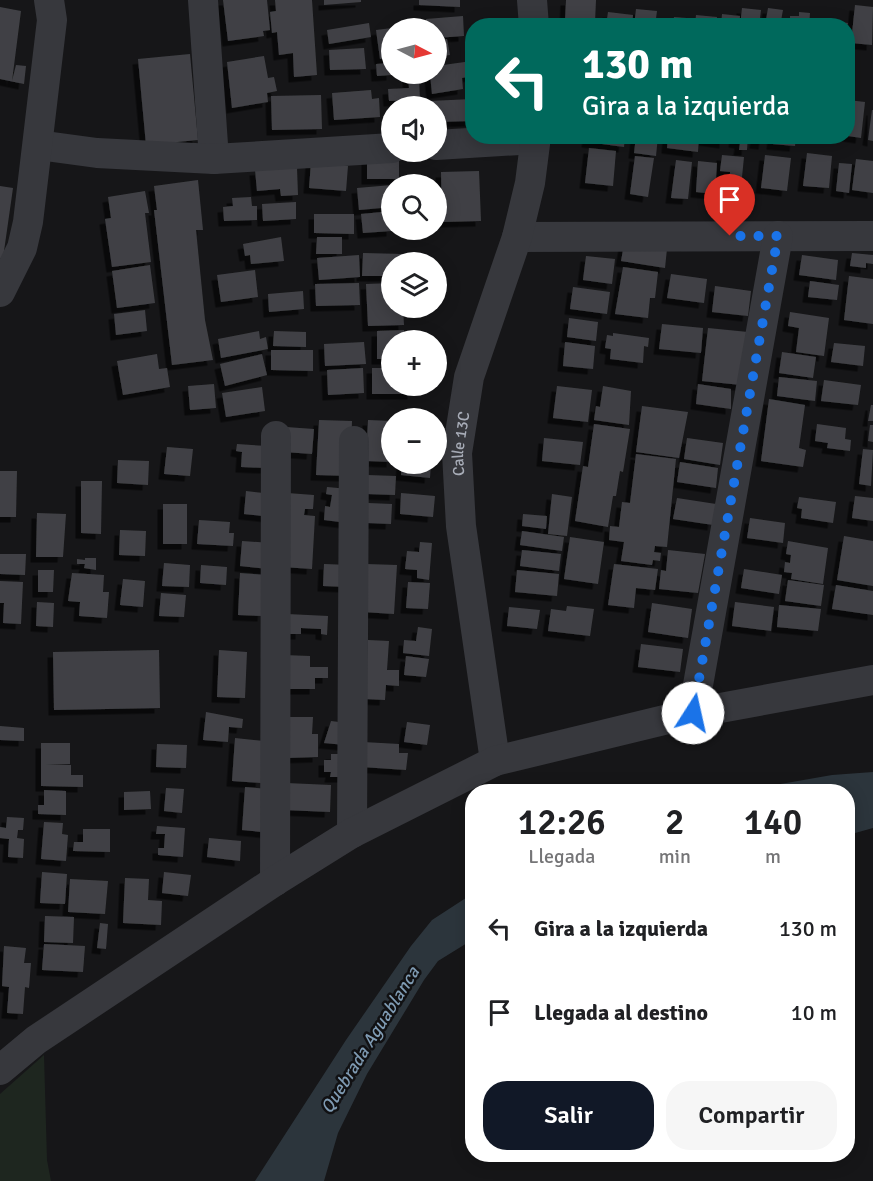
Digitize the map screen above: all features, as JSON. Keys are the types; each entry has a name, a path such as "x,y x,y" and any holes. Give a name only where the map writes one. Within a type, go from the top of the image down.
{"street":[{"path":"0,292 22,248 38,145 52,20 49,0"},
{"path":"203,0 214,159"},
{"path":"532,0 533,18"},
{"path":"447,144 465,143"},
{"name":"Calle 13C","path":"495,761 461,526 457,453 469,377 517,237 530,183 535,144"},
{"path":"38,145 132,156 214,159 381,149"},
{"path":"693,713 778,236"},
{"path":"517,237 873,236"},
{"path":"275,880 276,436"},
{"path":"352,833 354,441"},
{"path":"0,1070 36,1040 275,880 352,833 495,761 693,713 873,680"}],"shaded area":[{"path":"44,1055 47,1160 51,1181 0,1181 0,1094"}],"water":[{"path":"873,772 873,828 855,833 855,784 781,784 832,775"},
{"name":"Quebrada Aguablanca","path":"465,899 465,944 438,961 367,1074 338,1133 324,1181 255,1181 346,1040 411,946 432,920"}],"building":[{"path":"223,0 267,0 270,30 263,31 264,36 228,41"},
{"path":"275,0 312,0 317,75 294,77 293,53 279,55 277,32 272,33 270,12 276,11"},
{"path":"324,0 361,0 361,2 324,5"},
{"path":"419,0 460,0 460,7 419,5"},
{"path":"566,0 596,0 595,18 565,18"},
{"path":"855,5 873,7 872,45 855,43"},
{"path":"0,7 21,11 12,81 16,65 26,66 24,84 0,79"},
{"path":"742,8 761,10 760,18 741,18"},
{"path":"768,8 783,10 782,18 766,18"},
{"path":"636,9 657,11 656,18 635,18"},
{"path":"608,12 633,15 633,18 607,18"},
{"path":"799,12 810,13 810,18 790,18 790,16 799,16"},
{"path":"722,14 740,16 740,18 722,18"},
{"path":"696,15 717,17 717,18 696,18"},
{"path":"463,16 464,36 447,37 447,18 438,18"},
{"path":"369,23 371,37 329,44 327,30"},
{"path":"381,29 381,59 380,59 376,30"},
{"path":"447,39 450,55 447,55"},
{"path":"364,48 366,69 330,70 329,50"},
{"path":"190,54 198,140 146,145 138,59"},
{"path":"264,56 268,78 274,77 277,91 267,93 268,102 232,108 227,62"},
{"path":"465,62 465,77 462,78 463,89 432,94 431,84 447,84 447,64"},
{"path":"376,64 381,64 381,76 377,76"},
{"path":"409,84 419,84 420,96 389,96 388,89 409,88"},
{"path":"371,90 372,99 379,98 380,117 334,120 332,93"},
{"path":"321,95 322,129 272,130 271,96"},
{"path":"465,99 465,121 447,122 447,100"},
{"path":"855,101 865,102 861,138 855,137"},
{"path":"873,110 873,141 868,140"},
{"path":"602,144 624,144 624,147"},
{"path":"635,144 657,144 656,156 634,153"},
{"path":"667,144 698,144 698,152 667,148"},
{"path":"740,144 747,144 747,150 739,150"},
{"path":"772,144 795,144 795,146"},
{"path":"589,148 616,151 613,186 585,183"},
{"path":"807,153 832,156 829,188 803,186"},
{"path":"722,155 744,157 741,187 729,186 730,172 720,171"},
{"path":"765,155 791,158 787,191 761,188"},
{"path":"635,156 654,158 648,197 630,194"},
{"path":"367,157 381,157 381,162 399,162 399,174 381,174 381,179 367,179"},
{"path":"856,159 873,161 873,193 852,190"},
{"path":"676,160 692,162 688,199 671,198"},
{"path":"698,161 717,163 715,194 696,192"},
{"path":"311,162 348,166 346,191 309,188"},
{"path":"839,163 852,164 849,193 836,191"},
{"path":"297,168 298,195 281,196 280,189 257,191 255,170"},
{"path":"479,171 481,221 447,222 447,174 441,174 441,172"},
{"path":"198,180 203,230 196,230 205,320 213,360 172,365 154,210 157,210 154,186"},
{"path":"0,186 13,188 3,258 0,258"},
{"path":"381,186 381,208 359,210 357,188"},
{"path":"145,191 149,213 145,213 151,262 112,267 105,219 111,218 108,197"},
{"path":"251,197 252,206 257,206 257,220 224,221 223,207 233,206 232,198"},
{"path":"296,202 296,219 263,221 262,204"},
{"path":"381,212 381,232 363,233 361,214"},
{"path":"314,214 354,214 354,234 314,233"},
{"path":"626,233 668,239 665,268 621,261"},
{"path":"281,237 284,261 251,264 250,255 245,256 243,244"},
{"path":"317,237 342,237 342,254 316,254"},
{"path":"363,253 381,253 381,276 362,276"},
{"path":"852,253 873,255 873,264 866,263 866,268 850,266"},
{"path":"359,255 360,277 319,280 317,258"},
{"path":"802,255 838,260 836,280 799,275"},
{"path":"586,256 615,259 612,284 583,280"},
{"path":"150,265 155,303 117,308 112,271"},
{"path":"623,267 658,272 655,298 650,298 648,318 615,314"},
{"path":"255,270 258,297 221,302 217,275"},
{"path":"671,274 707,279 704,303 667,298"},
{"path":"849,276 873,279 873,324 844,320"},
{"path":"810,281 839,285 837,300 808,297"},
{"path":"359,283 360,305 316,306 315,284"},
{"path":"381,283 381,318 404,318 404,325 368,326 366,284"},
{"path":"715,286 751,291 748,316 712,312"},
{"path":"573,287 610,292 607,314 570,309"},
{"path":"303,291 304,309 269,312 268,294"},
{"path":"145,310 147,331 116,335 114,314"},
{"path":"790,312 829,318 824,356 796,352 799,328 788,326"},
{"path":"569,318 598,322 596,341 567,337"},
{"path":"662,324 703,328 701,353 659,349"},
{"path":"708,328 748,332 741,385 702,381"},
{"path":"259,331 260,339 266,337 268,349 221,358 218,339"},
{"path":"274,331 306,332 306,347 273,346"},
{"path":"377,331 381,331 381,359 377,359"},
{"path":"613,333 649,338 648,347 644,346 643,363 610,359 611,349 605,348 607,335 613,336"},
{"path":"364,342 366,364 325,366 324,344"},
{"path":"565,342 595,346 593,369 563,366"},
{"path":"834,343 865,346 863,366 831,362"},
{"path":"271,350 313,350 313,371 271,370"},
{"path":"782,352 816,357 813,378 779,373"},
{"path":"157,354 159,369 167,368 170,387 123,395 117,361"},
{"path":"262,354 267,375 225,386 220,364"},
{"path":"363,368 364,393 328,395 327,370"},
{"path":"372,368 381,368 381,394 372,394"},
{"path":"779,377 817,381 815,401 777,396"},
{"path":"824,380 861,385 858,405 821,401"},
{"path":"214,384 216,408 190,410 188,386"},
{"path":"698,384 731,389 731,409 696,404"},
{"path":"557,386 592,390 588,422 553,418"},
{"path":"603,386 631,391 629,425 594,420 596,406 600,407"},
{"path":"262,387 265,411 226,417 222,393"},
{"path":"769,399 805,405 799,448 806,450 803,467 761,461"},
{"path":"871,405 873,405 873,421 868,421"},
{"path":"642,406 688,412 679,458 636,452"},
{"path":"319,420 352,421 350,476 316,475"},
{"path":"368,420 381,421 381,462 366,461"},
{"path":"594,424 630,429 623,472 620,471 616,496 613,496 608,527 575,521 583,466 588,467"},
{"path":"817,424 846,428 845,439 851,440 850,451 827,448 828,443 815,441"},
{"path":"870,425 873,425 873,442 868,441"},
{"path":"286,427 314,429 312,454 284,452"},
{"path":"544,438 583,442 580,465 542,461"},
{"path":"687,438 723,443 720,465 684,459"},
{"path":"237,444 267,446 266,468 241,467 242,452 236,451"},
{"path":"167,447 193,449 190,476 164,474"},
{"path":"863,449 873,450 871,486 859,484"},
{"path":"636,454 676,459 667,547 655,546 654,552 661,553 660,561 653,560 652,565 621,561 624,542 609,540 610,526 619,527 622,502 630,503"},
{"path":"118,460 149,461 148,485 117,483"},
{"path":"680,462 718,468 716,488 677,482"},
{"path":"0,471 17,471 16,517 0,517"},
{"path":"401,474 430,474 430,478"},
{"path":"367,475 396,476 395,495 366,494"},
{"path":"81,481 102,481 101,534 81,533"},
{"path":"327,487 349,489 348,523 324,520 325,506 330,507 332,495 326,494"},
{"path":"246,491 273,494 271,517 244,514"},
{"path":"287,493 314,495 313,509 305,509 304,515 315,516 312,569 283,567"},
{"path":"401,493 435,496 433,517 400,514"},
{"path":"552,494 572,497 567,536 548,534"},
{"path":"855,496 873,498 873,521 852,518"},
{"path":"799,497 836,502 833,523 801,518 802,509 797,508"},
{"path":"677,498 716,504 713,525 673,519"},
{"path":"368,503 392,504 391,524 367,523"},
{"path":"163,504 187,504 187,544 163,544"},
{"path":"37,513 66,514 63,557 36,557"},
{"path":"523,514 547,516 546,529 522,526"},
{"path":"750,518 785,523 783,543 747,538"},
{"path":"199,520 230,522 229,533 234,533 233,546 197,544"},
{"path":"120,530 146,531 145,556 119,555"},
{"path":"522,531 564,537 562,551 520,545"},
{"path":"844,536 873,541 873,586 837,580"},
{"path":"570,537 604,542 598,584 564,579"},
{"path":"242,541 271,543 269,569 240,566"},
{"path":"788,541 828,548 823,584 791,579 792,573 784,572 785,562 790,563 791,555 786,554"},
{"path":"420,542 432,543 429,580 417,578 417,570 405,569 407,551 419,552"},
{"path":"522,550 561,554 559,571 520,566"},
{"path":"668,550 705,554 698,593 659,589 661,570 666,571"},
{"path":"0,554 26,554 25,575 0,574"},
{"path":"85,558 96,558 96,570 84,568 85,564 77,564 77,559 85,560"},
{"path":"164,563 190,565 189,587 162,586"},
{"path":"324,564 350,565 348,587 323,586"},
{"path":"366,564 397,565 394,614 363,612"},
{"path":"614,564 658,569 655,590 636,588 634,608 608,605"},
{"path":"201,565 227,567 226,585 200,583"},
{"path":"744,569 782,575 779,594 741,588"},
{"path":"38,570 54,570 53,592 38,592"},
{"path":"517,570 559,574 557,596 515,592"},
{"path":"72,573 104,575 103,592 109,592 107,618 79,616 80,602 68,601"},
{"path":"240,573 266,575 263,616 238,615"},
{"path":"123,579 145,581 143,607 120,605"},
{"path":"788,580 824,585 821,606 785,601"},
{"path":"0,581 23,582 21,624 3,623 4,603 0,603"},
{"path":"408,582 430,583 428,609 406,608"},
{"path":"836,585 873,591 873,615 832,609"},
{"path":"161,593 186,595 184,617 159,616"},
{"path":"37,602 54,603 53,627 36,626"},
{"path":"735,602 774,607 771,631 732,626"},
{"path":"652,603 692,609 688,638 648,632"},
{"path":"779,605 821,609 818,631 777,627"},
{"path":"567,606 594,609 590,636 548,631 551,609 566,611"},
{"path":"509,607 540,610 537,629 507,626"},
{"path":"287,614 328,616 327,635 321,634 321,629 301,628 301,634 287,634"},
{"path":"418,627 432,629 429,656 403,653 404,640 416,641"},
{"path":"368,640 389,641 387,670 399,670 399,686 386,685 385,700 365,699"},
{"path":"641,644 683,649 680,672 638,667"},
{"path":"159,650 160,708 54,710 53,652"},
{"path":"219,650 247,652 245,698 217,697"},
{"path":"283,655 310,656 310,667 328,667 328,678 315,678 315,689 282,689"},
{"path":"406,656 429,659 426,677 404,675"},
{"path":"206,712 243,719 242,728 229,727 228,742 203,740"},
{"path":"286,717 313,717 312,734 318,734 318,757 287,758"},
{"path":"331,721 347,723 345,745 324,743"},
{"path":"407,722 430,725 427,745 404,742"},
{"path":"0,726 24,728 24,741 0,740"},
{"path":"235,738 264,741 261,783 232,781"},
{"path":"363,742 399,744 399,753 408,753 406,770 362,767"},
{"path":"41,743 70,743 70,764 45,764 71,765 71,775 83,775 83,787 41,786"},
{"path":"157,744 187,745 186,768 156,767"},
{"path":"331,754 350,754 350,777 330,777 331,772 324,772 324,760 331,760"},
{"path":"286,783 331,785 330,812 284,810"},
{"path":"245,787 269,789 272,833 242,830"},
{"path":"166,788 184,789 182,813 164,811"},
{"path":"44,790 66,791 66,815 38,814 38,805 44,805"},
{"path":"150,791 151,809 124,810 124,792"},
{"path":"7,817 24,818 23,830 18,830 17,838 24,839 23,858 8,857 9,839 0,838 0,827 6,828"},
{"path":"44,822 63,823 62,834 68,835 66,861 41,859"},
{"path":"157,826 185,828 183,857 158,855 158,848 164,848 165,834 156,834"},
{"path":"83,829 110,829 110,852 73,851 74,842 83,842"},
{"path":"209,838 241,841 240,861 207,857"},
{"path":"42,872 67,874 65,904 40,903"},
{"path":"164,872 191,875 188,896 162,893"},
{"path":"125,878 149,879 148,900 162,901 161,925 123,923"},
{"path":"70,879 108,881 105,914 68,912"},
{"path":"45,916 74,917 73,943 44,942"},
{"path":"100,923 108,924 106,949 97,948"},
{"path":"44,944 85,946 83,972 42,970"},
{"path":"4,946 26,948 24,963 31,963 29,988 25,987 23,1014 7,1013 9,987 2,986"}],"route":[{"path":"693,713 778,236 730,236"}]}
